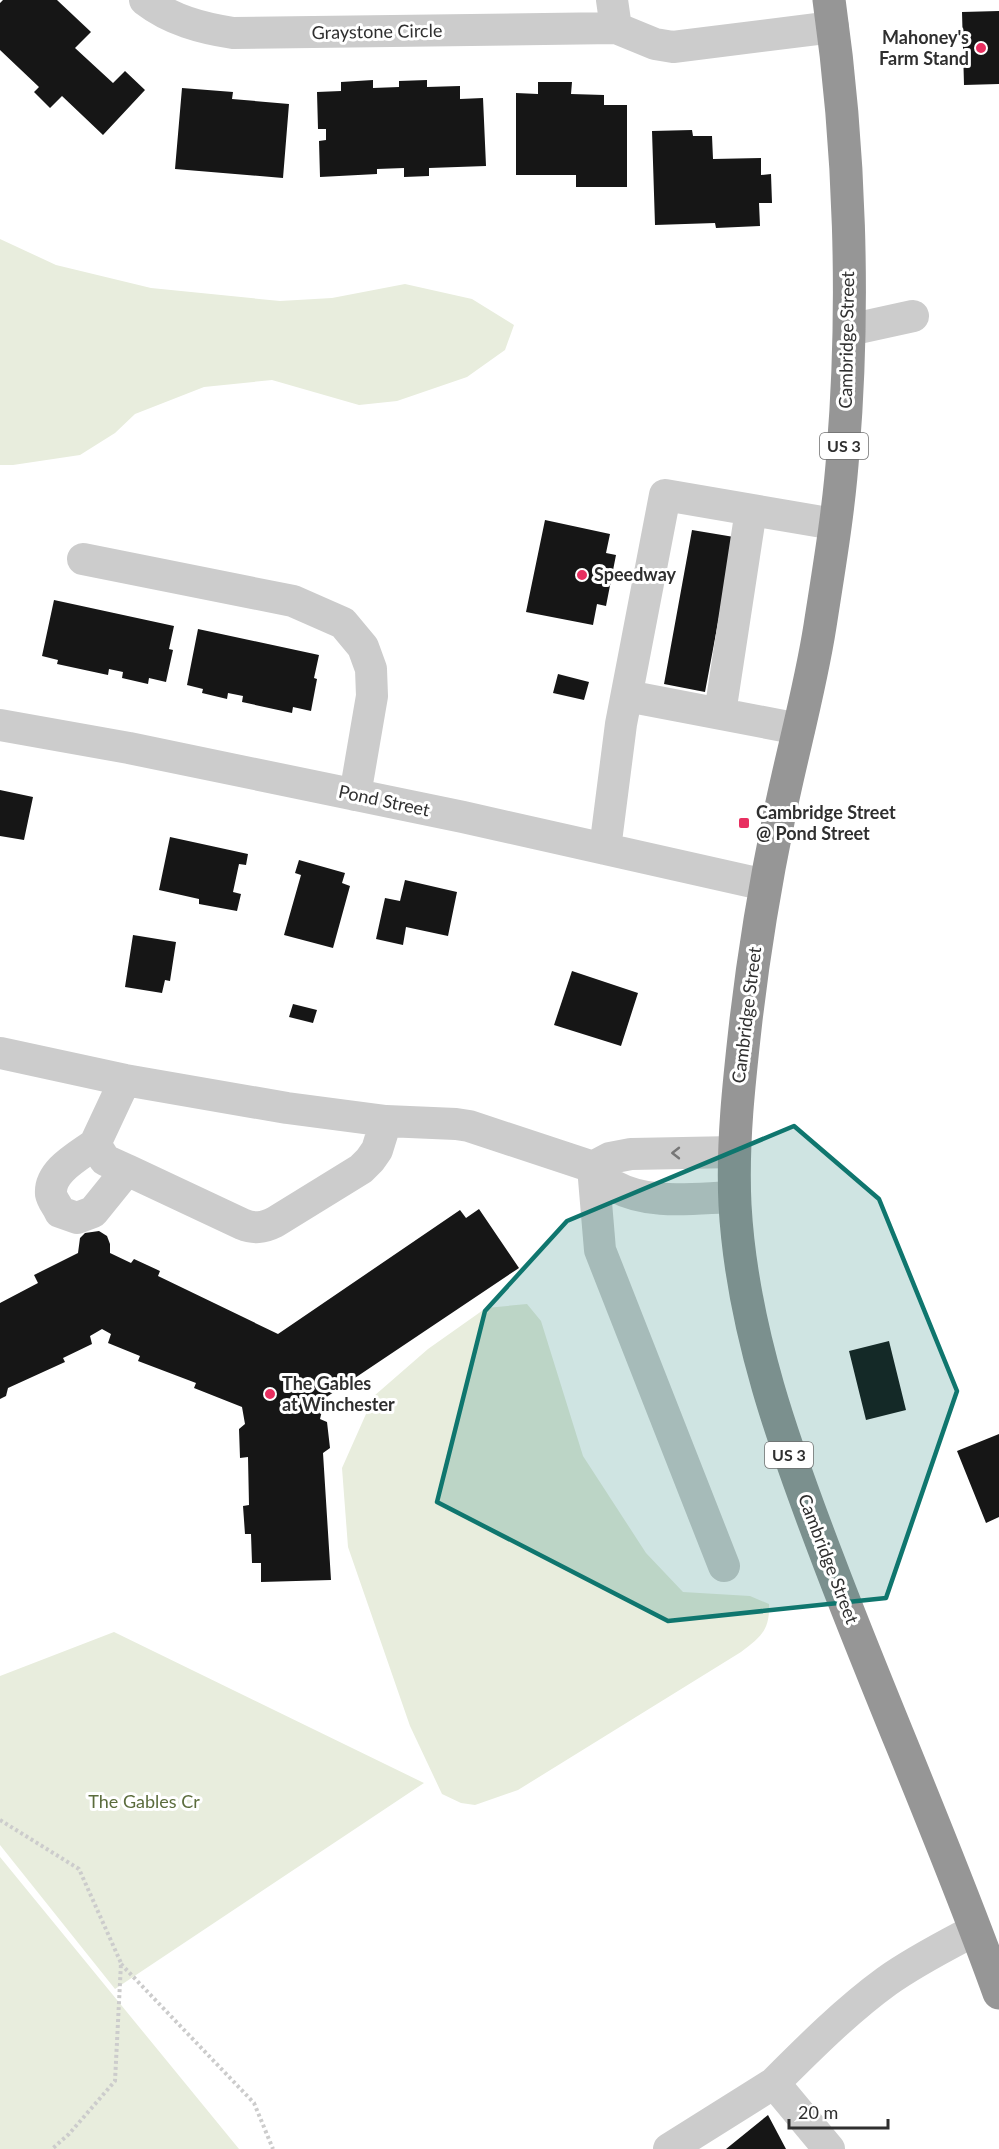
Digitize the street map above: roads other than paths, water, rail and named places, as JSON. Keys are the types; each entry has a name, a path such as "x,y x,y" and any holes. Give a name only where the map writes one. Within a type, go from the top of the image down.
{"highway":[{"name":"Cambridge Street","path":"831,14 847,208 849,330 843,458 819,630 765,885 743,1048 735,1152 737,1235 765,1382 808,1510 999,1994"}],"street":[{"name":"Graystone Circle","path":"145,0 183,21 202,28 233,33 614,14 655,44 673,47 831,14"},
{"path":"849,330 913,316"},
{"path":"604,849 627,696 665,495 834,524"},
{"path":"720,713 751,510"},
{"path":"83,559 293,602 343,623 363,647 371,669 372,696 355,795"},
{"path":"627,696 799,729"},
{"name":"Pond Street","path":"0,725 129,748 355,795 765,885"},
{"path":"0,1053 125,1080 286,1108 386,1121 469,1126 593,1167 611,1185 633,1194 664,1199 735,1197"},
{"path":"125,1080 95,1144 64,1168 54,1181 51,1195 60,1212 77,1218 93,1212 127,1170"},
{"path":"95,1144 105,1160 248,1227 262,1227 275,1222 366,1165 377,1150 386,1121"},
{"path":"593,1167 610,1158 631,1154 735,1152"},
{"path":"593,1167 600,1250 724,1566"},
{"path":"669,2149 774,2083 816,2041 885,1983 915,1962 975,1930"},
{"path":"774,2083 829,2149"}],"place":[{"name":"Mahoney's Farm Stand","path":"981,48"},
{"name":"Speedway","path":"582,575"},
{"name":"Cambridge Street @ Pond Street","path":"744,823"},
{"name":"The Gables at Winchester","path":"270,1394"}],"park label":[{"name":"The Gables Cr","path":"144,1802"}]}
